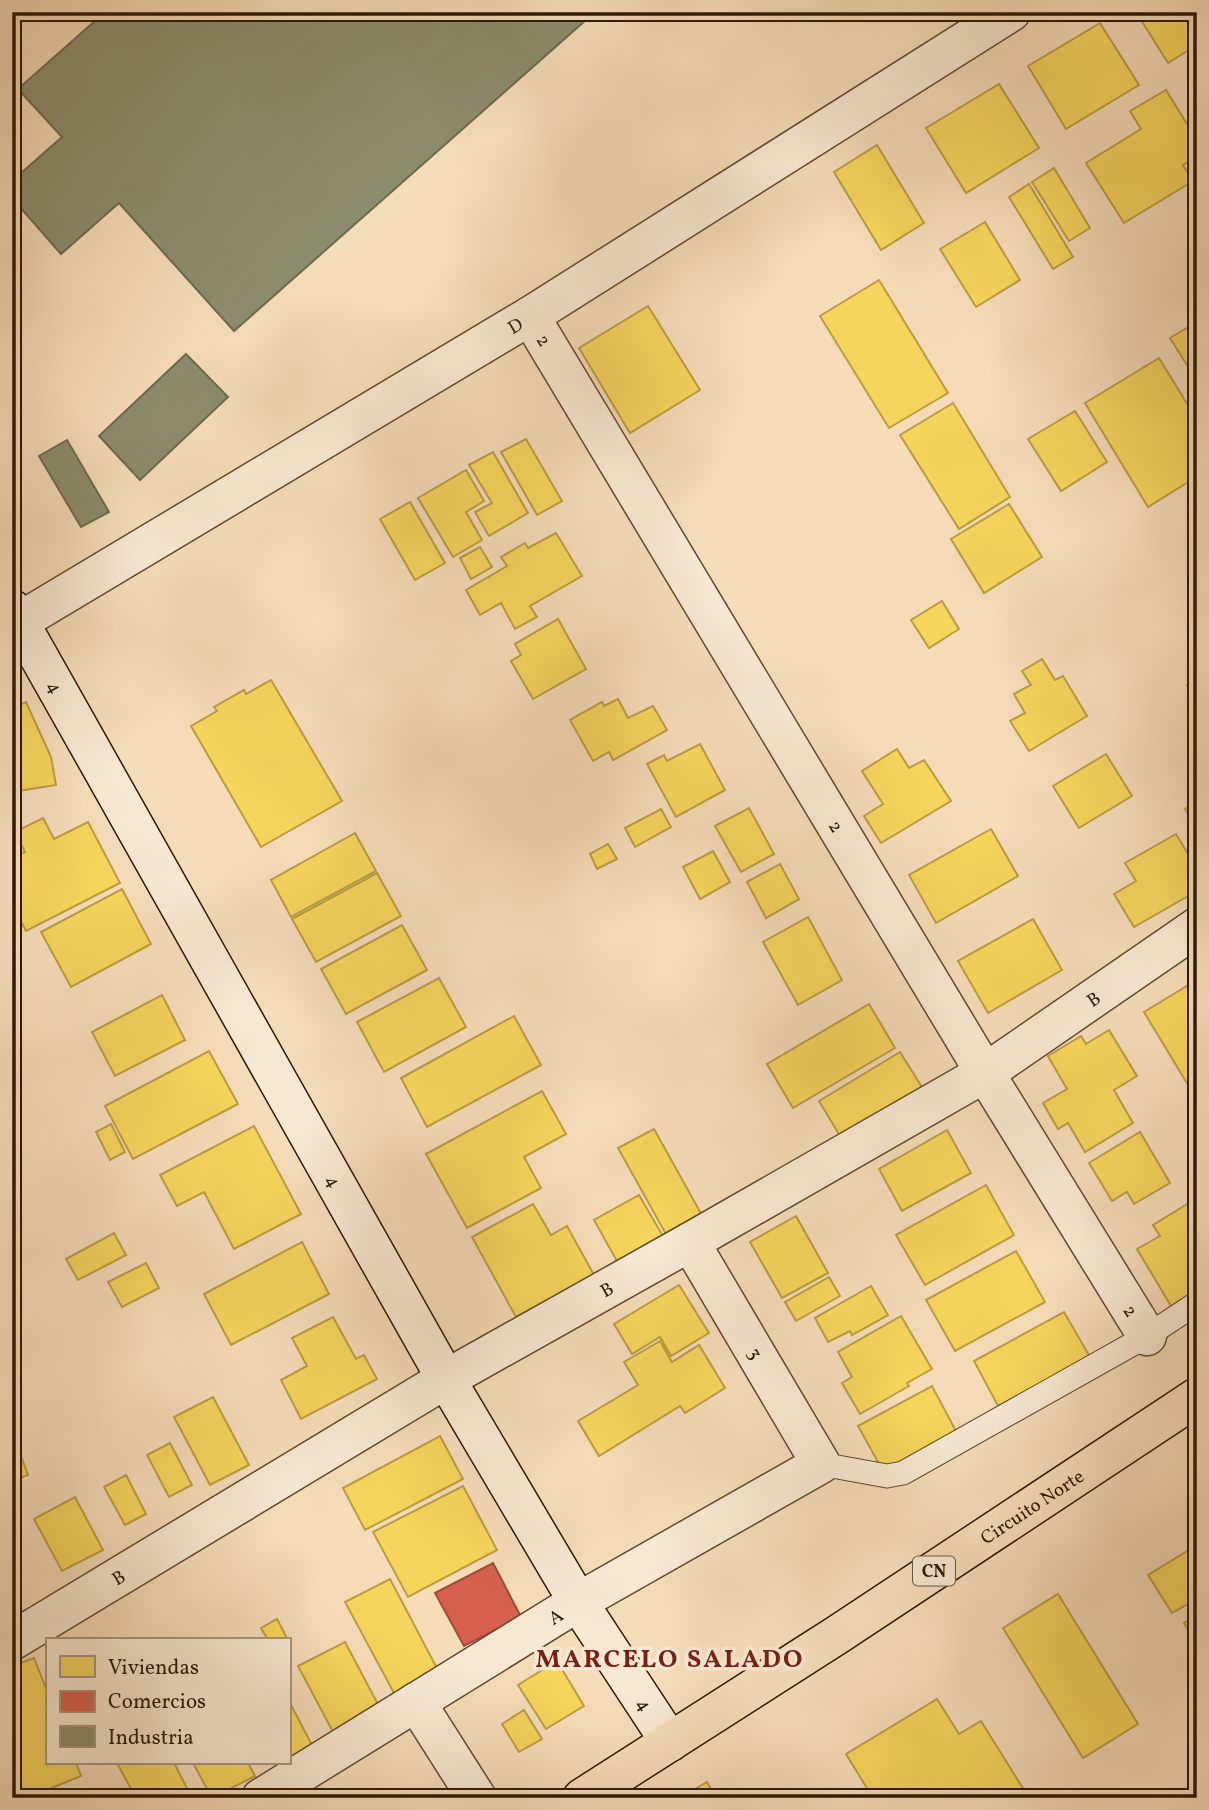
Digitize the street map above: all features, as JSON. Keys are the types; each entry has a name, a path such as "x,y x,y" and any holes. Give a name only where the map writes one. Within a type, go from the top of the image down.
{"main road":[{"name":"Circuito Norte","path":"582,1798 1197,1397"}],"street":[{"name":"D","path":"14,619 530,316 1011,12"},
{"name":"2","path":"530,316 985,1073 1147,1336"},
{"name":"4","path":"14,619 446,1379 578,1602 670,1742"},
{"name":"B","path":"12,1641 446,1379 985,1073 1197,927"},
{"name":"3","path":"690,1242 821,1464"},
{"name":"A","path":"261,1798 578,1602 821,1464"},
{"path":"416,1702 477,1798"}],"lane":[{"path":"821,1464 887,1476 903,1473 1147,1336 1197,1303"}],"building: Viviendas":[{"path":"1136,12 1197,12 1197,45 1168,63"},
{"path":"1100,23 1139,85 1066,129 1028,66"},
{"path":"999,84 1039,148 966,193 926,128"},
{"path":"1166,90 1197,140 1197,156 1183,165 1193,181 1124,223 1086,163 1141,129 1130,111"},
{"path":"1197,92 1197,109 1189,96"},
{"path":"877,145 924,223 881,250 834,172"},
{"path":"1054,168 1090,228 1069,241 1032,182"},
{"path":"1029,184 1073,257 1053,269 1009,197"},
{"path":"985,222 1020,280 976,307 940,249"},
{"path":"879,280 948,393 889,428 820,316"},
{"path":"648,306 700,390 630,433 579,348"},
{"path":"1197,322 1197,381 1170,338"},
{"path":"1159,358 1197,420 1197,488 1190,481 1148,507 1085,403"},
{"path":"953,403 1010,497 959,529 900,435"},
{"path":"1075,411 1107,462 1061,491 1028,439"},
{"path":"526,439 562,501 537,515 501,452"},
{"path":"493,452 528,513 489,536 475,512 492,503 469,465"},
{"path":"466,470 484,501 466,512 482,540 453,557 418,498"},
{"path":"410,502 445,563 415,580 380,519"},
{"path":"1009,504 1042,557 984,593 951,539"},
{"path":"556,533 582,576 530,606 537,617 515,629 501,603 480,615 466,590 507,566 501,557 525,543 528,548"},
{"path":"480,547 492,567 471,579 460,558"},
{"path":"942,601 959,629 929,648 911,620"},
{"path":"558,619 586,669 533,699 511,661 521,655 515,644"},
{"path":"1042,659 1055,680 1063,676 1087,716 1029,751 1010,721 1025,713 1014,694 1031,685 1022,671"},
{"path":"1197,679 1197,702 1187,685"},
{"path":"271,680 342,801 261,847 191,726 217,711 214,707 244,690 246,694"},
{"path":"618,699 628,718 653,706 667,730 613,760 609,752 593,761 570,720 602,702 604,706"},
{"path":"26,702 51,757 56,785 12,792 12,708"},
{"path":"700,744 725,790 676,817 647,764 664,755 667,761"},
{"path":"897,749 909,768 924,760 951,801 881,843 864,816 883,804 862,771"},
{"path":"1106,754 1132,796 1079,828 1053,786"},
{"path":"1197,802 1197,829 1185,809"},
{"path":"749,808 774,854 741,872 715,826"},
{"path":"661,809 671,827 635,847 625,828"},
{"path":"43,818 54,839 88,822 120,883 26,931 12,904 12,858 25,852 15,832"},
{"path":"991,829 1018,876 936,923 909,875"},
{"path":"355,833 376,871 291,917 271,880"},
{"path":"1176,834 1197,869 1197,891 1134,927 1114,894 1136,881 1125,863"},
{"path":"608,844 617,859 597,869 590,854"},
{"path":"713,851 730,882 700,899 683,867"},
{"path":"780,864 799,899 766,918 747,882"},
{"path":"377,873 401,916 316,962 292,919"},
{"path":"122,889 151,944 71,987 41,932"},
{"path":"808,917 842,980 798,1005 763,942"},
{"path":"1033,919 1062,970 988,1013 958,961"},
{"path":"402,925 427,970 346,1014 321,969"},
{"path":"439,978 466,1027 384,1072 357,1022"},
{"path":"1190,984 1197,995 1197,1080 1188,1085 1144,1012"},
{"path":"162,995 185,1040 115,1076 92,1032"},
{"path":"869,1004 895,1048 793,1108 767,1064"},
{"path":"514,1016 541,1065 427,1127 401,1078"},
{"path":"1109,1030 1137,1076 1114,1090 1133,1123 1085,1152 1068,1123 1058,1129 1043,1103 1067,1089 1048,1056 1081,1036 1086,1044"},
{"path":"209,1051 238,1104 133,1159 105,1106"},
{"path":"900,1052 928,1097 846,1146 819,1101"},
{"path":"542,1091 566,1134 524,1157 541,1188 467,1228 426,1154"},
{"path":"111,1124 125,1152 110,1160 96,1132"},
{"path":"254,1126 301,1214 234,1249 204,1192 177,1206 160,1175"},
{"path":"654,1129 703,1217 667,1236 618,1148"},
{"path":"947,1130 971,1173 902,1211 879,1169"},
{"path":"1140,1132 1170,1183 1134,1204 1127,1192 1112,1201 1089,1163"},
{"path":"986,1185 1014,1235 925,1285 896,1235"},
{"path":"639,1195 664,1238 618,1263 594,1220"},
{"path":"1197,1198 1197,1291 1171,1306 1137,1249 1160,1236 1153,1225"},
{"path":"533,1204 551,1235 567,1226 594,1275 516,1317 472,1237"},
{"path":"796,1216 828,1273 782,1298 750,1242"},
{"path":"114,1233 126,1255 78,1280 66,1259"},
{"path":"302,1242 329,1294 231,1345 204,1294"},
{"path":"1016,1251 1045,1302 955,1351 926,1300"},
{"path":"146,1263 159,1288 122,1307 108,1282"},
{"path":"829,1277 840,1296 796,1321 785,1302"},
{"path":"679,1285 709,1333 671,1356 660,1337 632,1354 614,1324"},
{"path":"871,1286 888,1315 852,1335 850,1331 828,1342 815,1318"},
{"path":"1064,1312 1090,1357 998,1406 974,1361"},
{"path":"901,1316 932,1369 907,1383 909,1386 860,1414 842,1383 852,1377 838,1352"},
{"path":"333,1317 356,1359 364,1355 377,1379 301,1419 281,1380 307,1366 292,1338"},
{"path":"660,1341 672,1362 699,1345 725,1388 685,1413 680,1406 599,1456 578,1421 638,1385 624,1362"},
{"path":"932,1386 957,1433 884,1473 858,1426"},
{"path":"213,1397 249,1465 210,1485 174,1417"},
{"path":"12,1432 28,1475 12,1481"},
{"path":"440,1436 463,1479 365,1530 343,1488"},
{"path":"170,1443 192,1485 169,1497 147,1455"},
{"path":"126,1475 146,1514 125,1525 104,1487"},
{"path":"463,1486 497,1550 408,1597 373,1532"},
{"path":"75,1497 103,1550 62,1571 34,1519"},
{"path":"1197,1545 1197,1599 1172,1613 1148,1575"},
{"path":"390,1579 439,1672 395,1695 345,1602"},
{"path":"1058,1594 1138,1724 1083,1758 1003,1628"},
{"path":"1197,1615 1197,1644 1184,1623"},
{"path":"277,1619 287,1638 267,1638 261,1628"},
{"path":"345,1642 380,1708 333,1732 298,1666"},
{"path":"34,1658 46,1688 46,1764 76,1764 81,1776 27,1798 12,1798 12,1666"},
{"path":"557,1661 584,1706 546,1729 518,1685"},
{"path":"937,1699 959,1734 981,1721 1029,1798 873,1798 846,1754"},
{"path":"290,1703 313,1747 290,1758"},
{"path":"524,1710 542,1739 519,1752 502,1724"},
{"path":"118,1764 175,1764 192,1798 136,1798"},
{"path":"194,1764 249,1764 255,1776 212,1798"},
{"path":"707,1782 716,1798 680,1798"}],"building: Comercios":[{"path":"493,1563 521,1617 464,1646 435,1593"}],"building: Industria":[{"path":"105,12 595,12 234,331 119,203 61,254 12,198 12,181 62,137 18,89"},
{"path":"186,354 228,397 140,480 99,436"},
{"path":"67,440 109,512 81,527 39,456"}],"district":[{"name":"MARCELO SALADO","path":"670,1658"}]}
